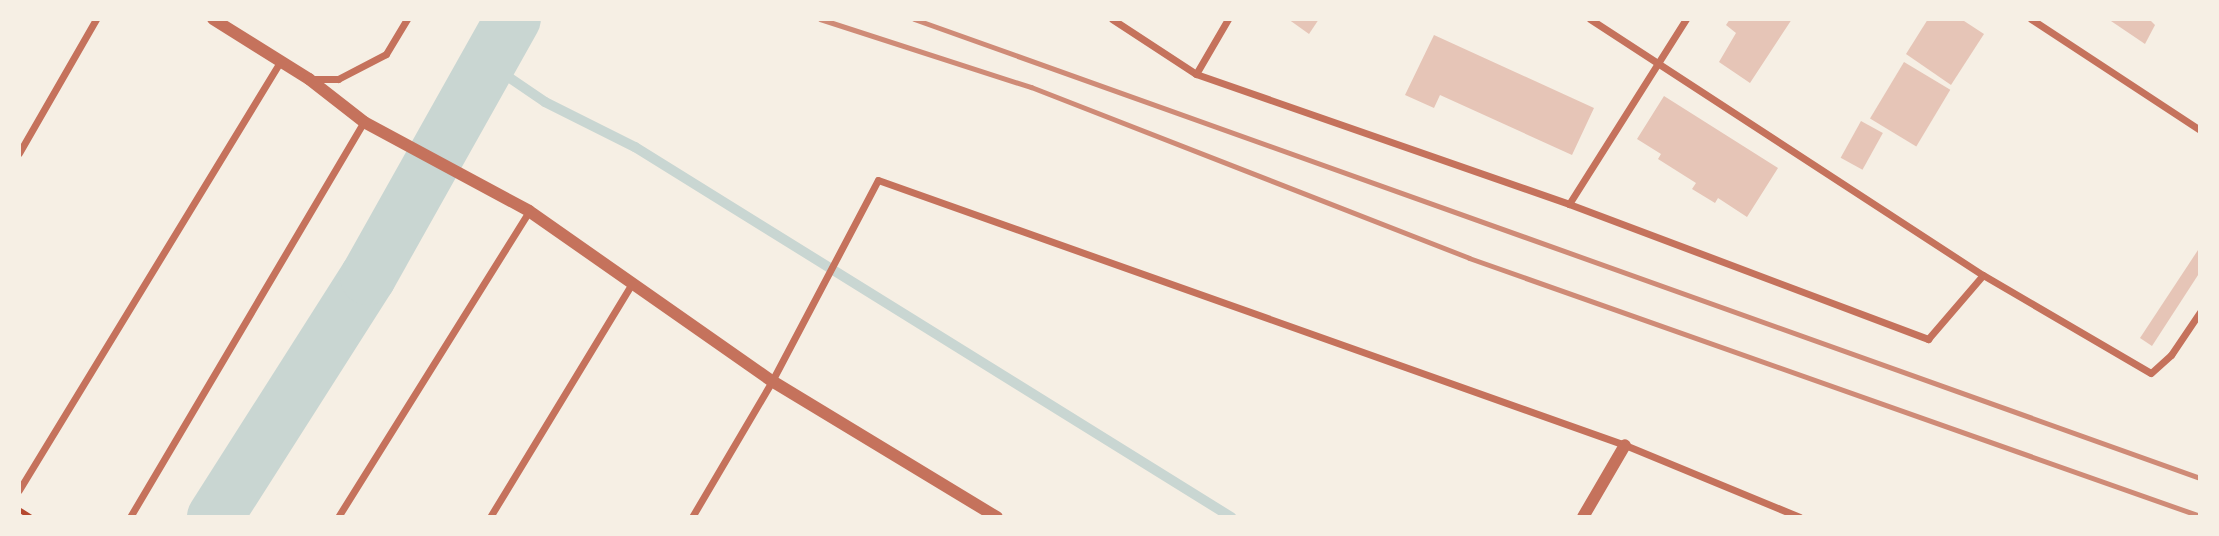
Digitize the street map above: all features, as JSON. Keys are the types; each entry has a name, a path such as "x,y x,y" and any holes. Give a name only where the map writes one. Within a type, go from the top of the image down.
{"street":[{"path":"19,153 96,19"},
{"path":"213,19 309,79 364,122 528,211 772,382 997,517"},
{"path":"309,79 338,79 386,54 407,19"},
{"path":"1112,19 1196,74 1569,204 1928,339 1983,275"},
{"path":"1196,74 1228,19"},
{"path":"1590,19 1983,275 2151,373 2171,355 2200,312"},
{"path":"1569,204 1686,19"},
{"path":"2031,19 2200,130"},
{"path":"19,490 280,62"},
{"path":"130,517 364,122"},
{"path":"692,517 772,382 878,180 1625,445 1800,517"},
{"path":"338,517 528,211"},
{"path":"490,517 632,283"},
{"path":"1583,517 1625,445"}],"path":[{"path":"19,510 31,517"}],"building":[{"path":"1288,19 1319,19 1309,34"},
{"path":"1730,19 1792,19 1750,83 1719,62 1736,33 1726,25"},
{"path":"1928,19 1961,19 1984,34 1951,85 1906,54"},
{"path":"2108,19 2149,19 2155,25 2145,44"},
{"path":"1434,35 1594,108 1572,155 1440,95 1434,108 1405,95"},
{"path":"1904,62 1950,90 1916,146 1870,119"},
{"path":"1664,96 1778,168 1747,217 1718,198 1715,203 1692,189 1696,183 1658,159 1661,154 1637,139"},
{"path":"1861,121 1883,133 1863,170 1841,158"},
{"path":"2200,247 2200,272 2152,346 2140,338"}],"waterway":[{"path":"215,517 368,277 513,19"},
{"path":"488,63 545,102 635,147 1231,517"}],"railway":[{"path":"820,19 1031,87 1469,258 2200,516"},
{"path":"914,19 2200,478"}]}
